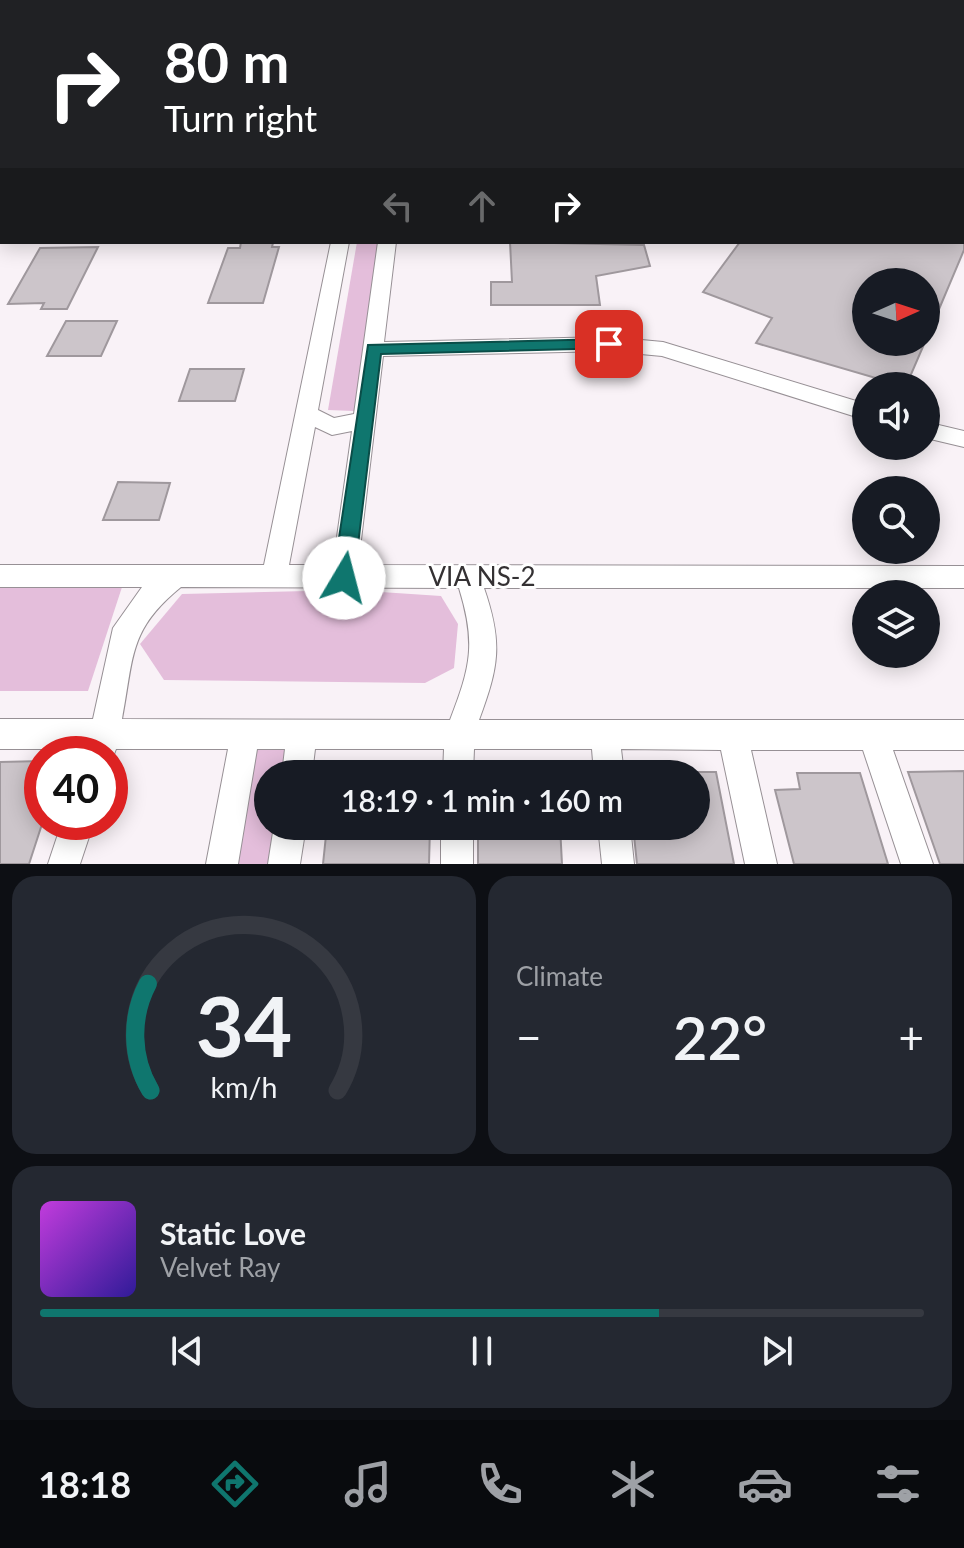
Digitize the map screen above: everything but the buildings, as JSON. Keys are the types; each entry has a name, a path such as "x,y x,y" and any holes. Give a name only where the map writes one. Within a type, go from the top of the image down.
{"street":[{"path":"274,578 340,244"},
{"path":"344,578 387,244"},
{"path":"373,349 609,344 663,349 852,408"},
{"path":"308,414 332,427 365,420"},
{"path":"940,433 964,439"},
{"path":"104,736 117,658 126,628 147,599 177,575"},
{"name":"VIA NS-2","path":"0,576 964,577"},
{"path":"458,760 459,735 477,687 483,652 484,626 468,577"},
{"path":"0,734 24,736"},
{"path":"128,742 245,735 964,735"},
{"path":"222,864 245,735"},
{"path":"299,760 302,735"},
{"path":"605,735 608,760"},
{"path":"733,735 761,864"},
{"path":"873,735 917,864"},
{"path":"64,864 72,840"},
{"path":"284,864 288,840"},
{"path":"457,840 457,864"},
{"path":"615,840 618,864"}],"shaded area":[{"path":"357,244 379,244 354,411 328,410"},
{"path":"0,584 123,584 88,691 0,691"},
{"path":"351,590 441,596 458,624 454,668 425,683 164,680 140,644 182,594"},
{"path":"292,743 289,760 254,760 254,840 277,840 273,864 233,864 253,744"}],"route":[{"path":"344,578 373,349 609,344"}]}
